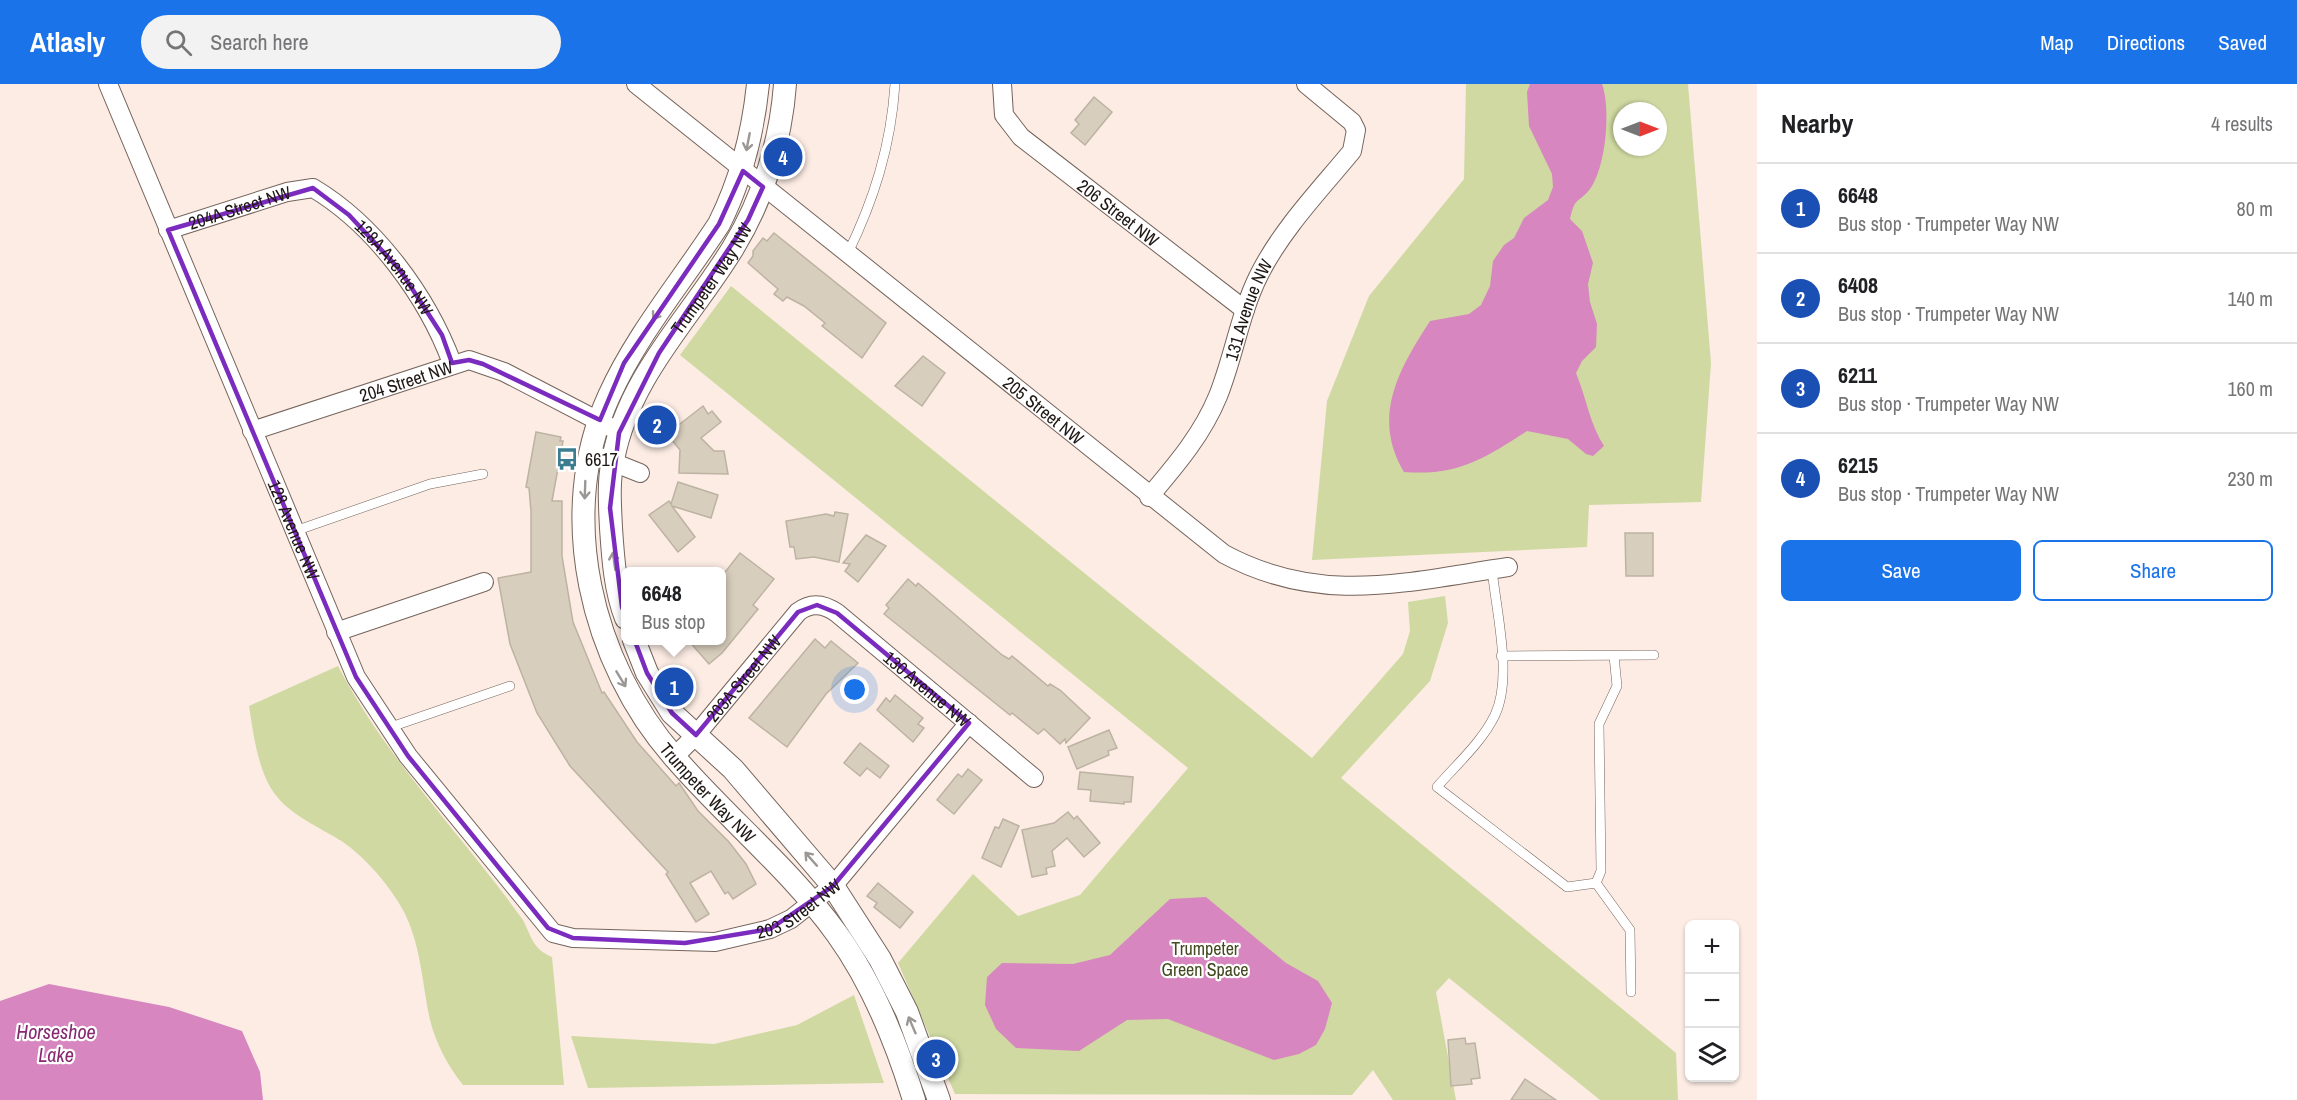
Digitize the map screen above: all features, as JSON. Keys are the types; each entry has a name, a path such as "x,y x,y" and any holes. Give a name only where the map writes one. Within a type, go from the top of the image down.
{"street":[{"name":"128 Avenue NW","path":"108,84 356,676 388,728 415,765 553,933"},
{"name":"Trumpeter Way NW","path":"758,84 743,171 719,224 624,363 600,420 586,473 584,542 598,617 616,672 674,757 758,841 813,903 839,937 888,1020 914,1100"},
{"name":"Trumpeter Way NW","path":"621,595 613,558 610,508 612,462 619,433 636,392 659,353 733,248 763,187 778,134 785,84"},
{"name":"206 Street NW","path":"1002,84 1002,105 1010,126 1032,146 1245,310"},
{"name":"131 Avenue NW","path":"1149,497 1190,447 1210,413 1225,376 1245,310 1259,275 1279,240 1352,151 1356,130 1345,115 1306,84"},
{"name":"205 Street NW","path":"644,86 743,171 847,255 1149,497 1224,554 1288,581 1334,587 1361,586 1500,568"},
{"name":"204A Street NW","path":"168,230 287,192 313,188"},
{"name":"128A Avenue NW","path":"313,188 349,215 400,270 442,335 452,363"},
{"name":"204 Street NW","path":"252,431 452,363 469,360 483,364 600,420 619,433"},
{"path":"590,452 640,473"},
{"path":"336,632 484,582"},
{"name":"203A Street NW","path":"674,757 696,735 798,612 817,605"},
{"name":"130 Avenue NW","path":"817,605 837,613 1034,778"},
{"name":"Trumpeter Way NW","path":"636,645 647,673 672,713 733,769 833,886 880,958 907,1012 939,1100"},
{"name":"203 Street NW","path":"553,933 573,938 715,942 770,929 813,903 833,886 969,723"}],"lane":[{"path":"847,255 867,215 884,164 895,84"},
{"path":"295,531 430,484 483,474"},
{"path":"1500,568 1503,679 1495,714 1480,737 1437,788 1559,883 1567,887 1596,883"},
{"path":"1501,656 1654,655"},
{"path":"1596,883 1601,871 1602,860 1599,724 1615,696 1617,686 1614,656"},
{"path":"388,728 510,686"},
{"path":"1596,883 1630,930 1631,992"}],"highlighted area":[{"path":"743,171 763,187 748,220 659,353 619,433 610,508 622,607 647,673 672,713 696,735 798,612 817,605 837,613 969,723 833,886 770,929 685,943 573,938 548,928 408,756 356,677 168,230 313,188 349,215 400,270 442,335 452,363 469,360 483,364 600,420 624,363 719,224"}],"green space":[{"path":"1466,84 1688,84 1711,363 1701,502 1589,505 1587,547 1312,560 1327,401 1369,296 1464,179"},
{"name":"Trumpeter Green Space","path":"731,286 1312,758 1403,654 1410,631 1408,602 1445,596 1448,623 1430,681 1341,778 1676,1053 1678,1100 1600,1100 1449,978 1436,992 1456,1100 1393,1100 1373,1070 1352,1095 955,1094 898,963 973,874 1018,916 1080,895 1188,768 680,355"},
{"path":"338,666 379,733 402,765 523,920 537,947 552,957 564,1085 463,1085 436,1038 430,1020 414,936 403,910 377,873 361,856 343,842 290,810 273,792 267,781 258,753 249,706"},
{"path":"854,995 884,1083 588,1088 571,1036 714,1044 797,1025"}],"water":[{"path":"1530,84 1602,84 1605,95 1605,138 1600,167 1590,189 1575,203 1570,219 1582,231 1593,263 1588,284 1590,302 1597,324 1596,347 1582,361 1576,373 1592,420 1604,446 1593,456 1586,454 1568,439 1527,431 1469,464 1440,471 1404,472 1394,452 1390,432 1390,413 1399,375 1408,357 1430,321 1469,314 1481,305 1490,286 1493,261 1504,245 1514,238 1524,218 1548,200 1553,187 1552,174 1529,126 1527,92"},
{"path":"1206,897 1286,963 1318,981 1332,1003 1325,1029 1316,1045 1299,1054 1274,1060 1168,1019 1127,1020 1079,1051 1016,1048 996,1029 985,1005 987,977 1002,963 1073,964 1110,955 1170,899"},
{"name":"Horseshoe Lake","path":"49,984 169,1007 242,1031 260,1072 263,1100 0,1100 0,1001"}],"building":[{"path":"1094,97 1112,112 1085,145 1071,133 1079,124 1075,120"},
{"path":"774,233 886,323 862,358 822,326 825,323 804,306 787,297 783,301 774,294 778,289 748,263 753,256 753,251 763,238 767,241"},
{"path":"923,356 945,373 922,406 895,386"},
{"path":"703,406 708,414 712,411 721,422 701,438 714,451 724,451 728,474 679,473 680,450 667,434"},
{"path":"536,432 561,437 560,441 563,441 552,501 562,501 562,556 573,622 602,693 604,692 637,742 676,786 679,783 698,811 729,842 746,864 756,884 733,899 728,892 725,894 711,871 690,883 709,914 696,922 666,874 668,872 570,766 537,713 510,644 498,578 531,572 531,511 529,488 526,487"},
{"path":"678,482 718,495 711,518 672,506 695,537 678,552 649,515 669,501 671,504"},
{"path":"835,512 848,514 839,562 814,557 796,559 794,547 790,547 786,521 826,514 834,516"},
{"path":"1625,533 1653,533 1653,576 1626,576"},
{"path":"866,535 886,546 858,582 845,571 850,564 843,563"},
{"path":"740,553 774,579 753,605 758,609 722,653 709,664 692,645 726,645 726,571"},
{"path":"908,579 916,586 918,583 1002,655 1009,659 1012,656 1048,686 1050,684 1060,690 1090,718 1066,743 1065,739 1060,744 1044,729 1038,734 1012,713 1010,715 884,614 889,608 886,605"},
{"path":"815,639 825,648 831,641 858,663 826,694 787,747 749,718"},
{"path":"895,695 923,718 918,724 924,728 913,742 877,710 886,698 890,702"},
{"path":"1109,730 1117,748 1108,751 1109,755 1077,769 1068,747"},
{"path":"860,743 889,766 880,778 867,768 860,776 844,763"},
{"path":"968,769 982,780 954,814 937,800 958,774 962,777"},
{"path":"1080,772 1133,777 1131,802 1124,802 1124,804 1090,801 1091,790 1078,789"},
{"path":"1068,812 1074,819 1077,816 1100,843 1084,857 1067,838 1052,851 1055,866 1046,868 1047,874 1032,877 1022,830 1054,823"},
{"path":"1003,819 1019,826 1001,867 982,858 995,827 999,828"},
{"path":"878,883 913,912 900,928 874,907 877,903 867,896"},
{"path":"1465,1038 1466,1044 1475,1043 1480,1078 1471,1079 1472,1084 1451,1086 1448,1040"},
{"path":"1525,1079 1556,1100 1511,1100"}],"place":[{"name":"6215","path":"783,157"},
{"name":"6408","path":"657,425"},
{"name":"6617","path":"567,459"},
{"name":"6648","path":"674,687"},
{"name":"6211","path":"936,1059"}]}
